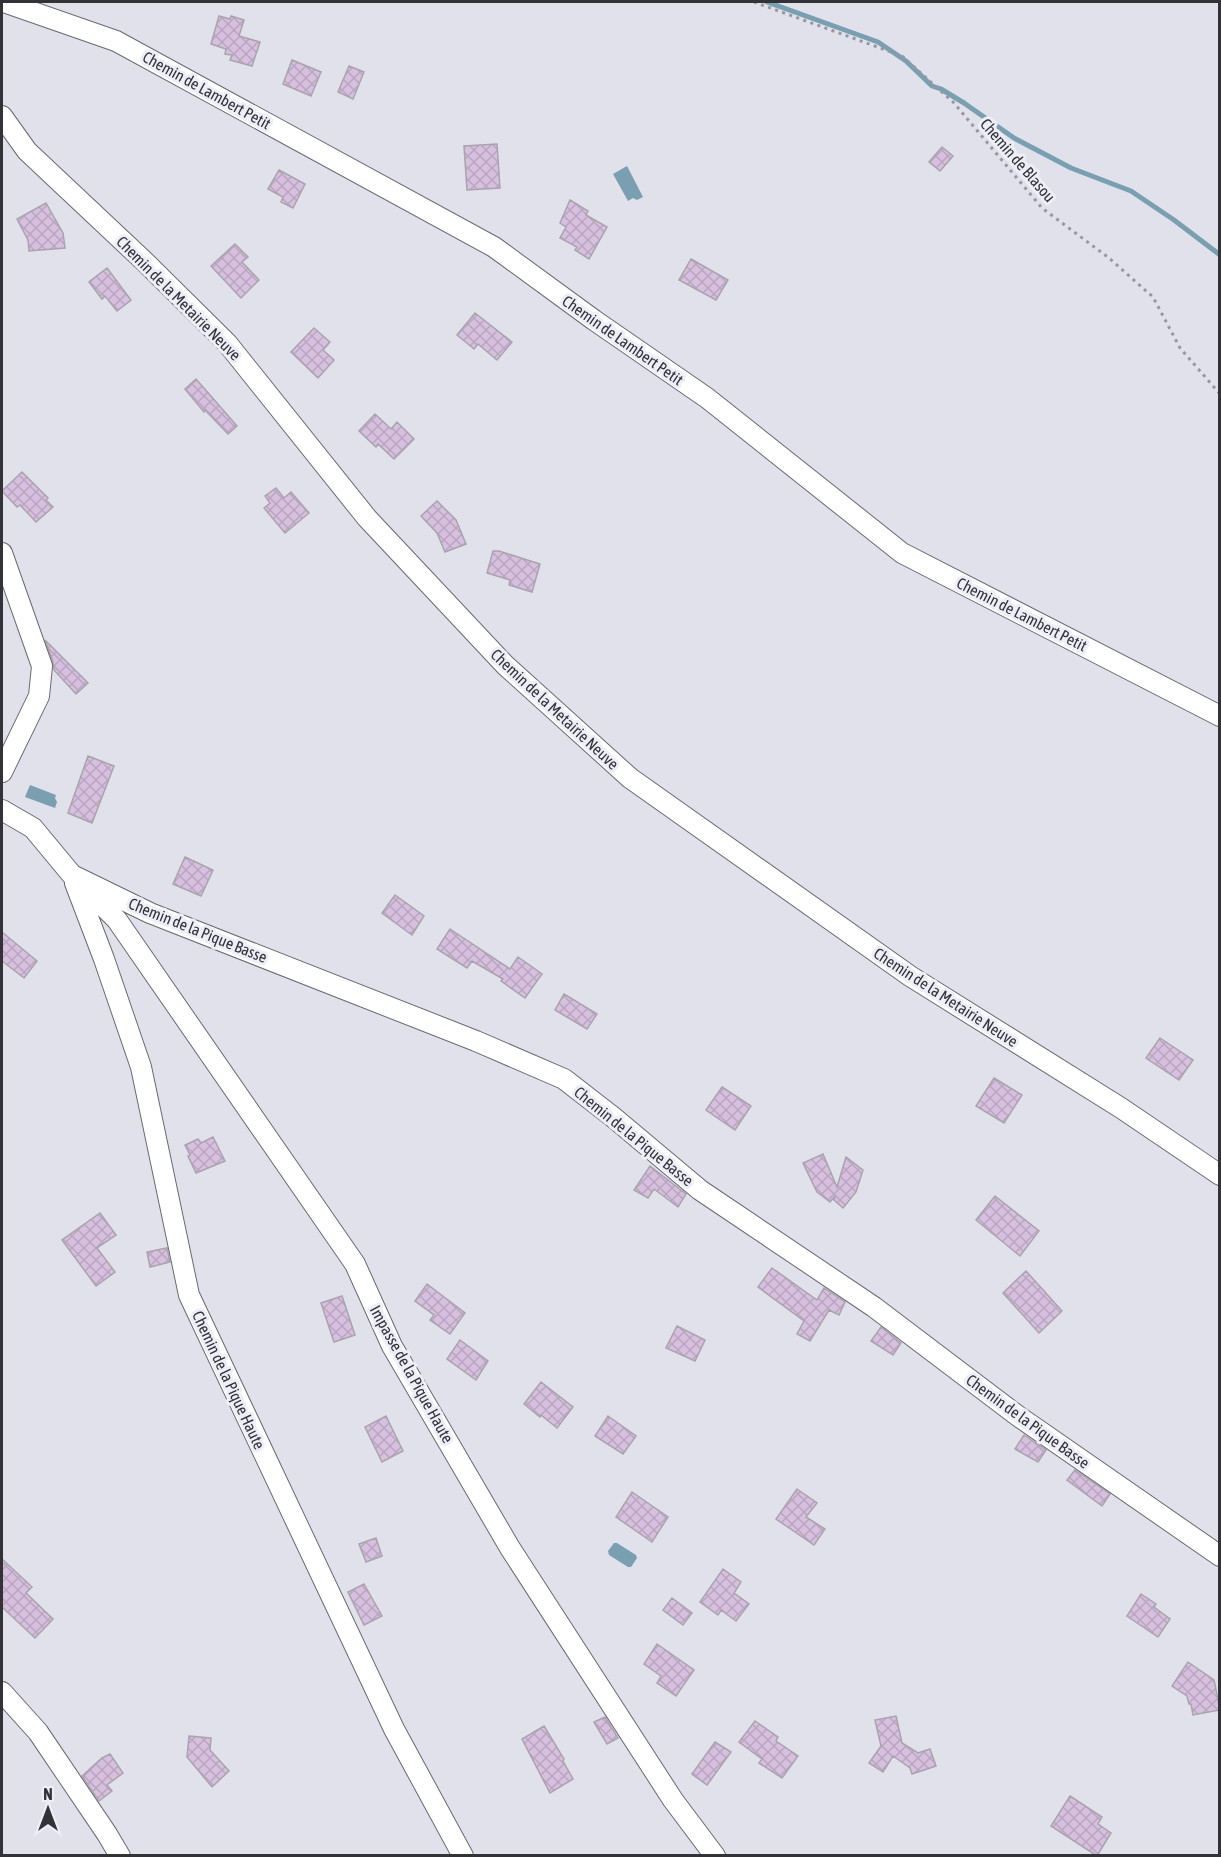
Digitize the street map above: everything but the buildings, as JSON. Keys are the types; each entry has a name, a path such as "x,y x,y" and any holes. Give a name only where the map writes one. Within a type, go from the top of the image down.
{"street":[{"name":"Chemin de Lambert Petit","path":"4,2 116,41 494,247 707,398 902,553 1220,716"},
{"name":"Chemin de la Metairie Neuve","path":"2,116 27,151 228,343 367,518 505,665 630,778 910,976 1121,1108 1220,1175"},
{"path":"2,553 42,666 39,696 2,772"},
{"name":"Chemin de la Pique Basse","path":"2,810 33,828 72,875 150,913 476,1041 564,1079 700,1190 874,1307 1018,1416 1220,1556"},
{"name":"Chemin de la Pique Haute","path":"72,875 141,1067 189,1295 394,1729 463,1856"},
{"name":"Impasse de la Pique Haute","path":"72,875 117,920 355,1264 392,1346 510,1548 673,1800 715,1856"},
{"path":"2,1692 38,1732 120,1856"}],"path":[{"name":"Chemin de Blasou","path":"754,2 902,56 954,103 1042,208 1109,258 1153,297 1180,348 1220,394"}],"water":[{"path":"627,166 643,197 637,200 633,198 628,201 613,174"},
{"path":"30,785 56,795 55,808 25,797"},
{"path":"614,1543 636,1555 637,1558 631,1567 609,1555 608,1551"}],"waterway":[{"path":"767,2 878,42 906,61 932,86 964,103 1014,138 1071,168 1131,191 1220,255"}]}
